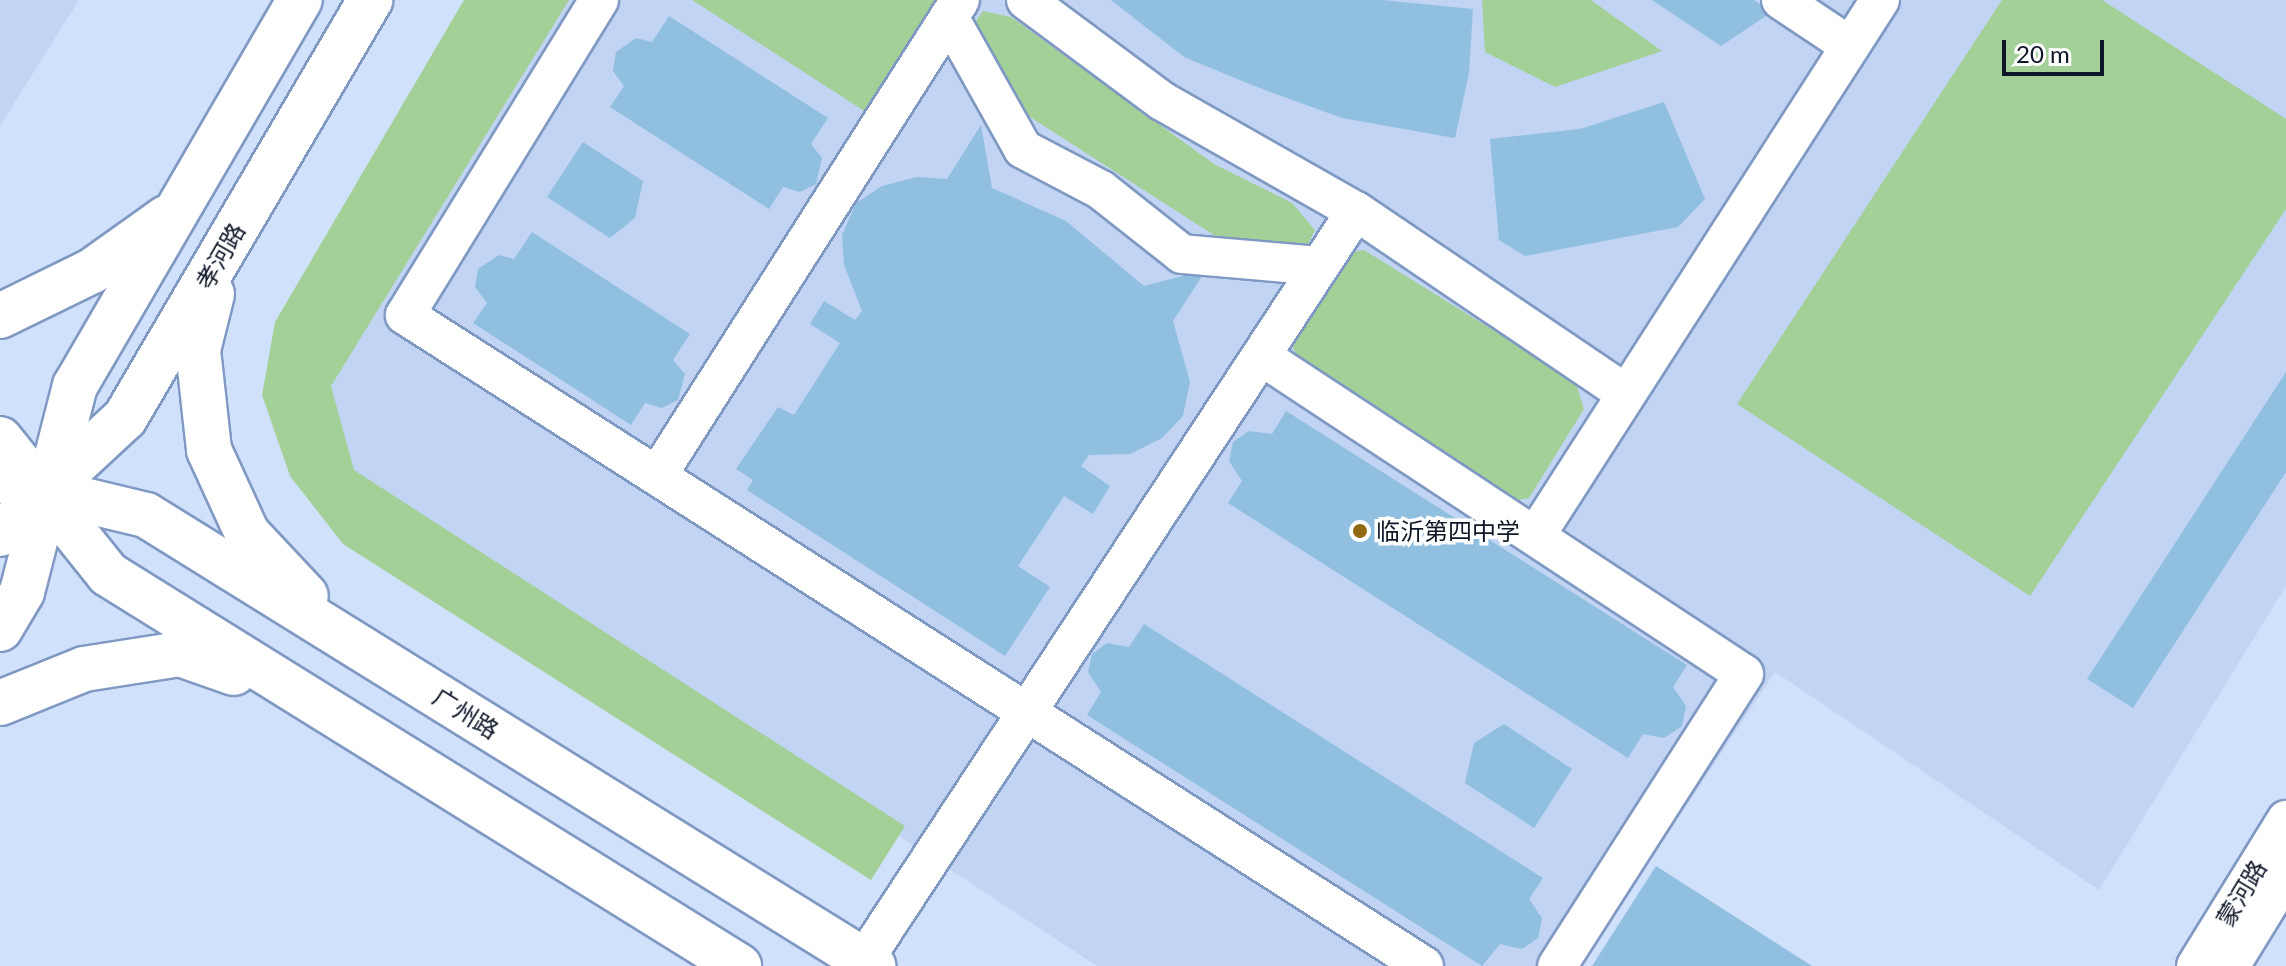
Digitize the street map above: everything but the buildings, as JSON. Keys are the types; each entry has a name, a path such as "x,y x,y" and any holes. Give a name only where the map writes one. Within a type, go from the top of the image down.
{"main road":[{"path":"0,629 22,592 75,386 300,0"},
{"name":"孝河路","path":"0,534 125,418 370,0"},
{"path":"0,316 92,271 178,209"},
{"path":"224,249 198,350 209,450 247,533 344,637"},
{"path":"0,439 108,574 739,966"},
{"name":"广州路","path":"0,480 146,515 869,963"},
{"path":"0,703 84,669 180,654 309,700"}],"street":[{"path":"599,0 405,315 1424,966"},
{"path":"1026,0 1162,101 1356,211 1626,394"},
{"path":"1781,0 1850,46"},
{"path":"1536,535 1880,0"},
{"path":"657,476 955,9"},
{"path":"955,9 1023,149 1101,190 1182,254 1319,266"},
{"path":"869,963 1028,713 1356,211"},
{"path":"1261,356 1744,674 1557,966"},
{"name":"蒙河路","path":"2196,966 2286,820"},
{"name":"蒙河路","path":"2230,966 2286,875"}],"shaded area":[{"path":"0,0 79,0 0,126"},
{"name":"临沂第四中学","path":"548,0 2286,0 2286,586 2099,890 1775,672 1580,966 1097,966 349,475 321,382"}],"green space":[{"path":"464,0 569,0 331,386 354,470 905,826 871,880 343,544 290,476 262,395 275,322"},
{"path":"692,0 942,0 869,114"},
{"path":"1482,0 1591,0 1662,51 1555,87 1485,52"},
{"path":"2002,0 2102,0 2286,119 2286,209 2030,596 1737,404"},
{"path":"983,11 1011,17 1214,164 1292,203 1315,230 1305,250 1220,239 1016,108 969,31"},
{"path":"1364,250 1575,381 1584,409 1529,498 1514,501 1298,359 1290,341 1343,254"}],"place":[{"name":"临沂第四中学","path":"1360,531"}]}
